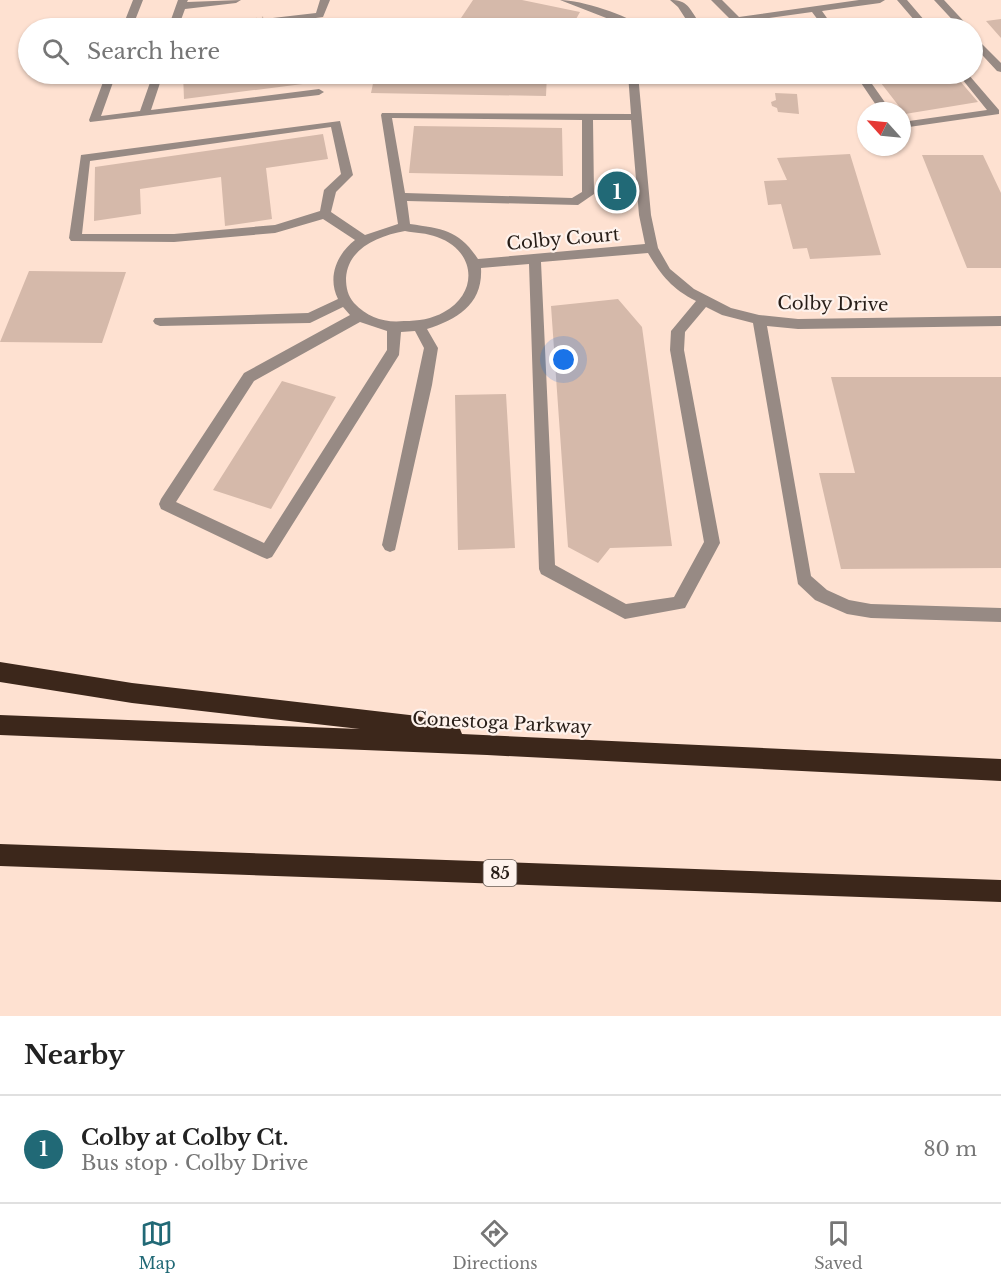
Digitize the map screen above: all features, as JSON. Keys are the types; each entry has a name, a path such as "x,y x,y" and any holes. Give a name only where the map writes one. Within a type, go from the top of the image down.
{"highway":[{"path":"0,672 132,693 418,726 487,745"},
{"name":"Conestoga Parkway","path":"0,725 487,745 1001,770"},
{"name":"85","path":"0,855 1001,891"}],"street":[{"path":"132,18 138,0"},
{"path":"177,18 182,3 236,0"},
{"path":"296,18 320,15 325,0"},
{"path":"565,0 615,18"},
{"path":"675,0 682,5 691,18"},
{"path":"716,0 735,18"},
{"path":"751,18 880,0"},
{"path":"902,0 917,18"},
{"path":"939,0 955,18"},
{"path":"815,9 822,18"},
{"path":"983,49 1001,69"},
{"path":"107,84 94,120 320,92"},
{"path":"144,114 154,84"},
{"name":"Colby Drive","path":"634,84 645,215 652,248 665,272 689,292 727,312 759,320 798,324 1001,321"},
{"path":"867,84 880,102"},
{"path":"911,123 995,112 971,84"},
{"path":"405,227 386,115 636,117"},
{"path":"400,197 574,202 588,194 587,116"},
{"path":"336,123 347,175 330,190 325,214 275,229 174,238 75,238 85,158 336,123"},
{"path":"325,214 364,240"},
{"path":"405,227 428,228 448,235 467,249 476,264 474,291 463,305 445,318 419,326 394,327 371,322 360,316 344,301 338,285 342,261 364,240 390,229 405,227"},
{"name":"Colby Court","path":"476,264 652,248"},
{"path":"535,259 547,569 625,612 679,603 712,543 677,350 678,331 705,300"},
{"path":"160,321 310,318 344,301"},
{"path":"360,316 249,377 166,504 267,552 394,351 394,327"},
{"path":"759,320 804,579 821,595 847,607 871,611 1001,615"},
{"path":"390,545 431,348 419,326"}],"building":[{"path":"473,0 522,0 580,12 577,18 461,18"},
{"path":"1001,19 1001,38 986,21"},
{"path":"183,84 302,84 184,99"},
{"path":"373,84 547,84 546,96 371,93"},
{"path":"882,84 963,84 978,102 911,113 911,102 896,102"},
{"path":"775,93 797,94 799,114 778,112 771,102 776,100"},
{"path":"414,126 562,128 563,176 409,173"},
{"path":"323,134 328,159 266,168 272,219 225,226 221,177 140,189 141,214 94,221 95,167"},
{"path":"850,154 881,255 810,259 807,248 793,249 781,204 768,205 764,181 787,180 777,158"},
{"path":"922,155 983,155 1001,193 1001,268 967,268"},
{"path":"29,271 126,272 102,343 0,342"},
{"path":"618,299 642,327 672,546 610,548 598,563 568,547 551,306"},
{"path":"831,377 1001,377 1001,568 841,569 819,473 855,473"},
{"path":"282,381 336,397 271,509 213,490"},
{"path":"506,394 515,548 458,550 455,395"}],"place":[{"name":"Colby at Colby Ct.","path":"617,191"}]}
